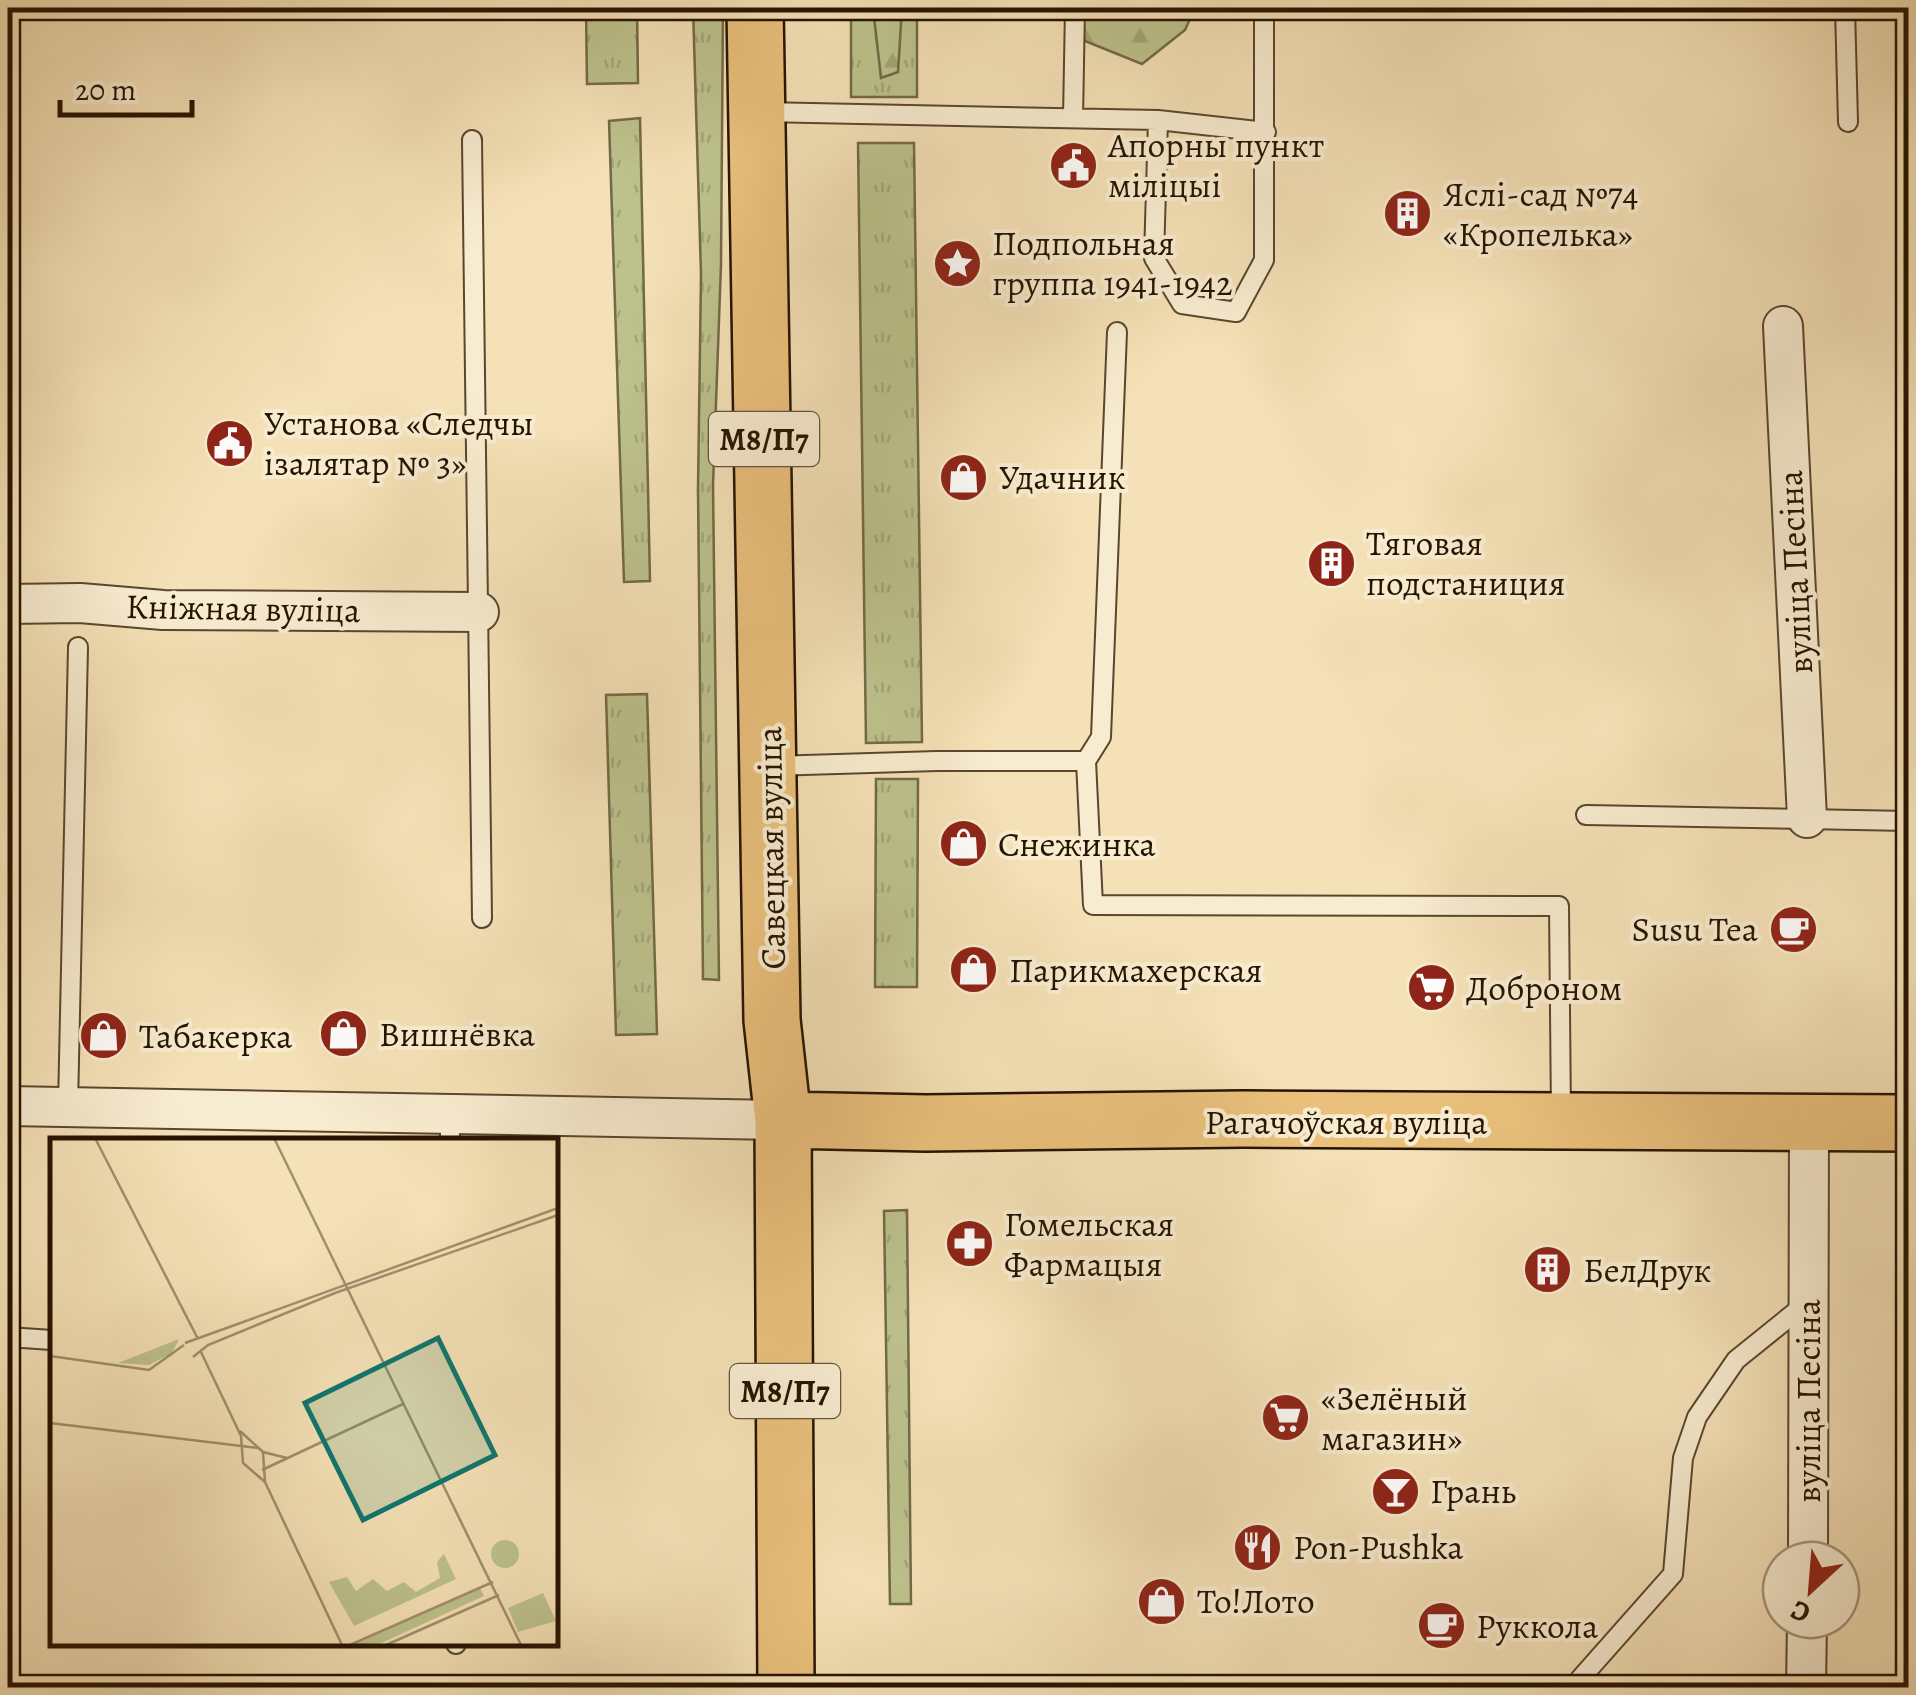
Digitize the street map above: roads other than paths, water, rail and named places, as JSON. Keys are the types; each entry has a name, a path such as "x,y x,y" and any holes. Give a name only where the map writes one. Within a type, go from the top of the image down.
{"main road":[{"name":"Савецкая вуліца","path":"755,8 772,1020 783,1120 786,1688"},
{"name":"Рагачоўская вуліца","path":"783,1120 926,1124 1243,1120 1908,1122"}],"street":[{"name":"вуліца Песіна","path":"1783,326 1807,818"},
{"name":"Кніжная вуліца","path":"8,604 80,603 163,610 479,612"},
{"path":"8,1106 450,1127 783,1120"},
{"name":"вуліца Песіна","path":"1808,1540 1809,1122"},
{"path":"1806,1688 1807,1640"}],"lane":[{"path":"1073,118 1075,8"},
{"path":"1158,120 1154,258 1182,304 1236,312 1264,260 1264,8"},
{"path":"1845,8 1848,122"},
{"path":"758,112 1158,120 1266,132"},
{"path":"472,140 482,918"},
{"path":"1117,332 1101,737 1086,761 1093,905 1559,906 1561,1121"},
{"path":"68,1106 78,647"},
{"path":"770,766 1086,761"},
{"path":"1586,816 1908,821"},
{"path":"1580,1688 1580,1679 1674,1574 1683,1458 1697,1417 1736,1360 1808,1301"},
{"path":"8,1337 50,1340"}],"place":[{"name":"Апорны пункт міліцыі","path":"1073,165"},
{"name":"Яслі-сад №74 «Кропелька»","path":"1408,214"},
{"name":"Подпольная группа 1941-1942","path":"957,263"},
{"name":"Установа «Следчы ізалятар № 3»","path":"229,443"},
{"name":"Удачник","path":"964,477"},
{"name":"Тяговая подстаниция","path":"1331,563"},
{"name":"Снежинка","path":"963,844"},
{"name":"Susu Tea","path":"1793,929"},
{"name":"Парикмахерская","path":"974,970"},
{"name":"Доброном","path":"1431,988"},
{"name":"Вишнёвка","path":"344,1034"},
{"name":"Табакерка","path":"104,1036"},
{"name":"Гомельская Фармацыя","path":"969,1244"},
{"name":"БелДрук","path":"1548,1270"},
{"name":"«Зелёный магазин»","path":"1286,1418"},
{"name":"Грань","path":"1395,1491"},
{"name":"Pon-Pushka","path":"1258,1547"},
{"name":"То!Лото","path":"1162,1601"},
{"name":"Руккола","path":"1441,1626"}]}
